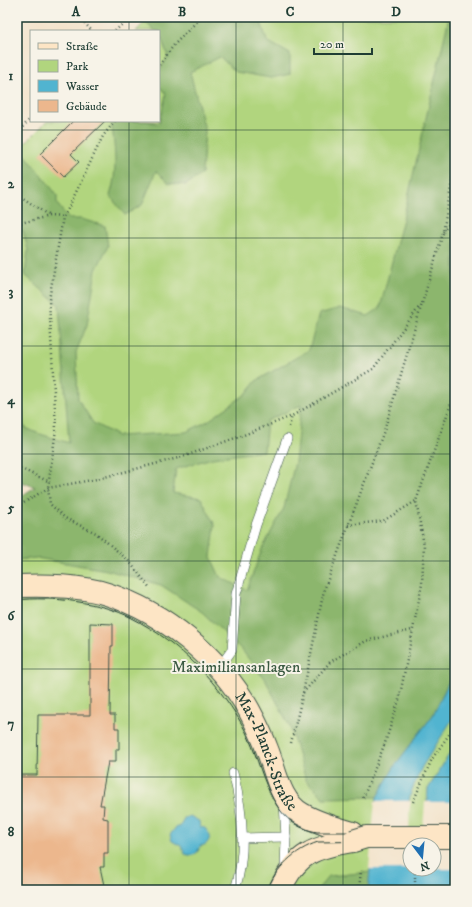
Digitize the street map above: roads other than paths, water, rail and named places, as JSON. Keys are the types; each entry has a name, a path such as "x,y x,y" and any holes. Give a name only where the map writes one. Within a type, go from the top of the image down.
{"main road":[{"name":"Max-Planck-Straße","path":"17,586 78,588 107,594 161,619 177,630 192,642 234,688 259,728 283,795 301,814 357,837"},
{"path":"282,885 296,861 309,851 328,845 357,837 455,837"}],"lane":[{"path":"218,669 232,650 236,594 256,525 287,439"},
{"path":"233,773 240,800 242,838 239,871 235,890"},
{"path":"282,885 286,837 283,795"},
{"path":"242,838 286,837"}],"water":[{"path":"455,669 455,715 422,767 411,792 407,810 408,837 402,837 402,877 442,877 442,837 425,837 428,789 455,745 455,890 368,890 377,797 396,764 433,715"},
{"path":"190,816 199,821 200,827 205,828 210,835 207,843 200,846 195,854 190,855 185,854 181,846 172,841 170,835 176,827 180,827 184,818"}],"tram line":[{"path":"17,600 45,599 91,604 120,612 166,639 198,666 225,698 246,732 263,778 278,807 288,818 301,827 317,832 455,832"},
{"path":"267,890 275,874 287,861 309,845 318,842 455,840"}],"park label":[{"name":"Maximiliansanlagen","path":"236,667"}]}
